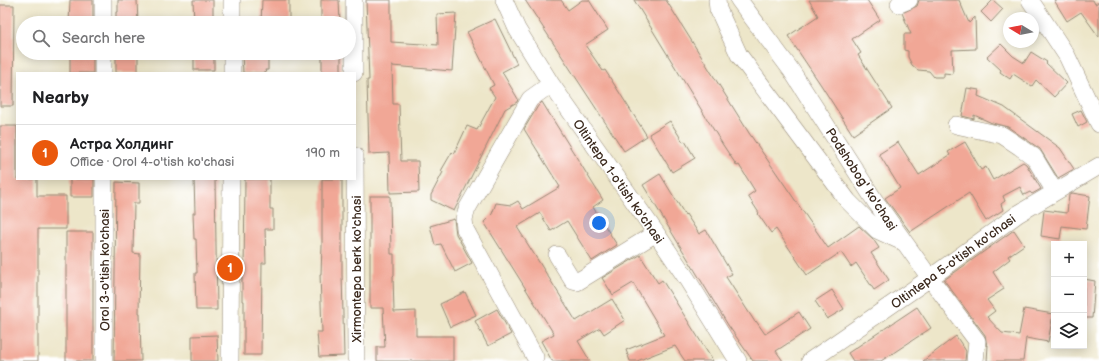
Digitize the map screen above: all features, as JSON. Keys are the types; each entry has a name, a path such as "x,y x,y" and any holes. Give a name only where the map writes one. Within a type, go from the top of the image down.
{"street":[{"path":"103,0 103,16"},
{"path":"232,0 232,16"},
{"path":"354,0 354,16"},
{"name":"Oltintepa 1-o'tish ko'chasi","path":"504,0 517,29 551,84 656,233 687,279 738,361"},
{"path":"717,0 718,9 739,55 848,201 877,230 905,243"},
{"name":"Podshobog' ko'chasi","path":"738,0 791,70 875,201 977,341 975,361"},
{"path":"1030,0 1067,56 1099,124"},
{"path":"103,60 104,72"},
{"path":"232,60 232,72"},
{"path":"354,60 354,72"},
{"path":"535,357 465,229 464,219 467,209 530,100 551,84"},
{"path":"956,125 1002,135 1020,147 1034,157 1055,192"},
{"name":"Oltintepa 5-o'tish ko'chasi","path":"810,361 930,278 1018,214 1099,166"},
{"name":"Orol 3-o'tish ko'chasi","path":"104,180 104,361"},
{"path":"230,361 231,180"},
{"name":"Xirmontepa berk ko'chasi","path":"355,180 356,358"},
{"path":"557,255 574,281 577,282 656,233"}],"building":[{"path":"70,0 93,0 93,16 69,16"},
{"path":"118,0 137,0 138,16 116,16 116,12 118,12"},
{"path":"193,0 213,0 213,16 194,16"},
{"path":"262,0 289,0 289,16 261,16"},
{"path":"321,0 339,0 340,16 321,16"},
{"path":"366,0 391,0 391,42 438,45 437,14 456,13 452,71 392,66 393,104 399,104 401,161 418,161 419,192 390,193 389,153 369,154 367,80 369,80"},
{"path":"525,0 561,0 568,10 582,0 589,0 608,30 585,45 603,71 605,70 647,136 624,151"},
{"path":"634,0 666,0 749,133 828,248 859,226 873,239 879,248 871,253 889,280 874,290 856,263 851,267 841,252 807,275 776,229 771,233 758,214 759,213 748,196 755,191 739,165 737,166 723,145"},
{"path":"809,0 867,0 880,20 852,39 861,53 858,55 892,108 853,135 788,36 818,16"},
{"path":"919,0 959,0 969,23 975,17 976,49 952,50 953,74 944,73 944,77 934,77 929,71 918,70 912,65 908,57 908,51 904,50 904,34 911,34 902,13 917,6"},
{"path":"993,0 1003,9 991,22 981,12"},
{"path":"1054,0 1093,0 1095,4 1099,2 1099,37 1081,12 1067,21"},
{"path":"0,5 14,5 13,106 0,106"},
{"path":"495,19 517,64 502,72 518,99 517,102 505,109 454,211 431,200 431,195 443,172 441,171 452,152 454,154 467,126 477,130 495,97 489,88 494,85 467,32"},
{"path":"1001,44 1003,48 1024,63 1031,52 1047,62 1046,63 1067,83 1054,97 1036,80 1032,86 1013,74 1010,79 1000,72 1001,70 987,57"},
{"path":"70,60 93,60 93,72 70,72"},
{"path":"116,60 138,60 138,72 116,72"},
{"path":"194,60 214,60 214,70 194,70"},
{"path":"242,60 268,60 268,70 265,70 266,72 243,72"},
{"path":"322,60 341,60 341,72 322,72"},
{"path":"967,88 979,90 978,96 1004,107 1060,148 1074,169 1058,178 1040,149 1008,127 992,123 974,115 974,119 962,116"},
{"path":"542,102 603,200 593,207 617,245 592,261 567,221 551,231 540,213 517,227 576,321 612,299 625,320 604,334 600,328 578,341 590,361 552,361 541,341 554,334 484,222 492,214 496,203 511,205 518,201 523,209 560,187 524,129"},
{"path":"1081,110 1087,122 1078,127 1072,114"},
{"path":"670,121 683,142 685,141 695,158 672,172 649,134"},
{"path":"0,126 16,126 16,180 37,180 37,196 66,196 66,229 38,229 38,361 0,361"},
{"path":"898,142 919,175 950,155 948,152 965,142 981,170 986,167 993,180 1023,162 1026,164 1041,189 1032,194 1030,192 1024,195 1020,187 1003,196 1005,201 1001,204 1003,210 986,221 969,193 910,232 885,198 900,188 879,154"},
{"path":"660,174 685,215 686,214 699,234 706,230 732,274 726,277 755,322 756,321 765,334 799,312 810,329 776,351 783,361 753,361 728,325 643,185"},
{"path":"70,180 94,180 94,197 70,197"},
{"path":"194,180 215,180 217,310 196,310 196,239 194,239 193,213 195,213"},
{"path":"245,180 270,180 270,209 273,209 273,229 265,229 266,263 262,263 261,355 244,355 244,301 242,301 242,274 244,274"},
{"path":"322,180 342,180 344,356 319,357 317,332 322,332 320,274 322,246"},
{"path":"116,182 139,183 139,203 134,203 133,253 140,254 139,313 141,361 114,361"},
{"path":"1072,193 1090,196 1086,229 1062,226 1060,239 1041,236 1044,210 1067,213 1069,195"},
{"path":"370,196 390,196 391,254 394,254 394,312 416,311 416,336 453,336 453,361 377,361 377,347 385,347 383,308 370,308"},
{"path":"454,219 456,234 472,263 455,272 441,244 435,245 430,226"},
{"path":"1014,230 1024,245 1008,256 1010,259 993,272 1004,289 987,300 995,311 987,317 1002,333 1019,335 1024,309 1051,314 1051,325 1048,342 1026,338 1023,361 987,361 988,345 987,346 985,335 944,280"},
{"path":"66,232 93,232 93,361 66,361"},
{"path":"640,255 658,283 662,280 713,361 685,361 675,346 637,361 630,361 626,350 664,335 633,283 613,295 602,278"},
{"path":"1087,280 1095,281 1092,318 1087,318"},
{"path":"832,290 844,309 827,319 815,301"},
{"path":"465,292 476,315 450,327 440,304"},
{"path":"917,307 931,328 881,361 853,361 848,353"},
{"path":"497,309 511,334 488,346 475,321"},
{"path":"217,335 218,361 192,361 192,336"},
{"path":"956,336 966,351 965,361 923,361"}],"place":[{"name":"Астра Холдинг","path":"230,268"}]}
